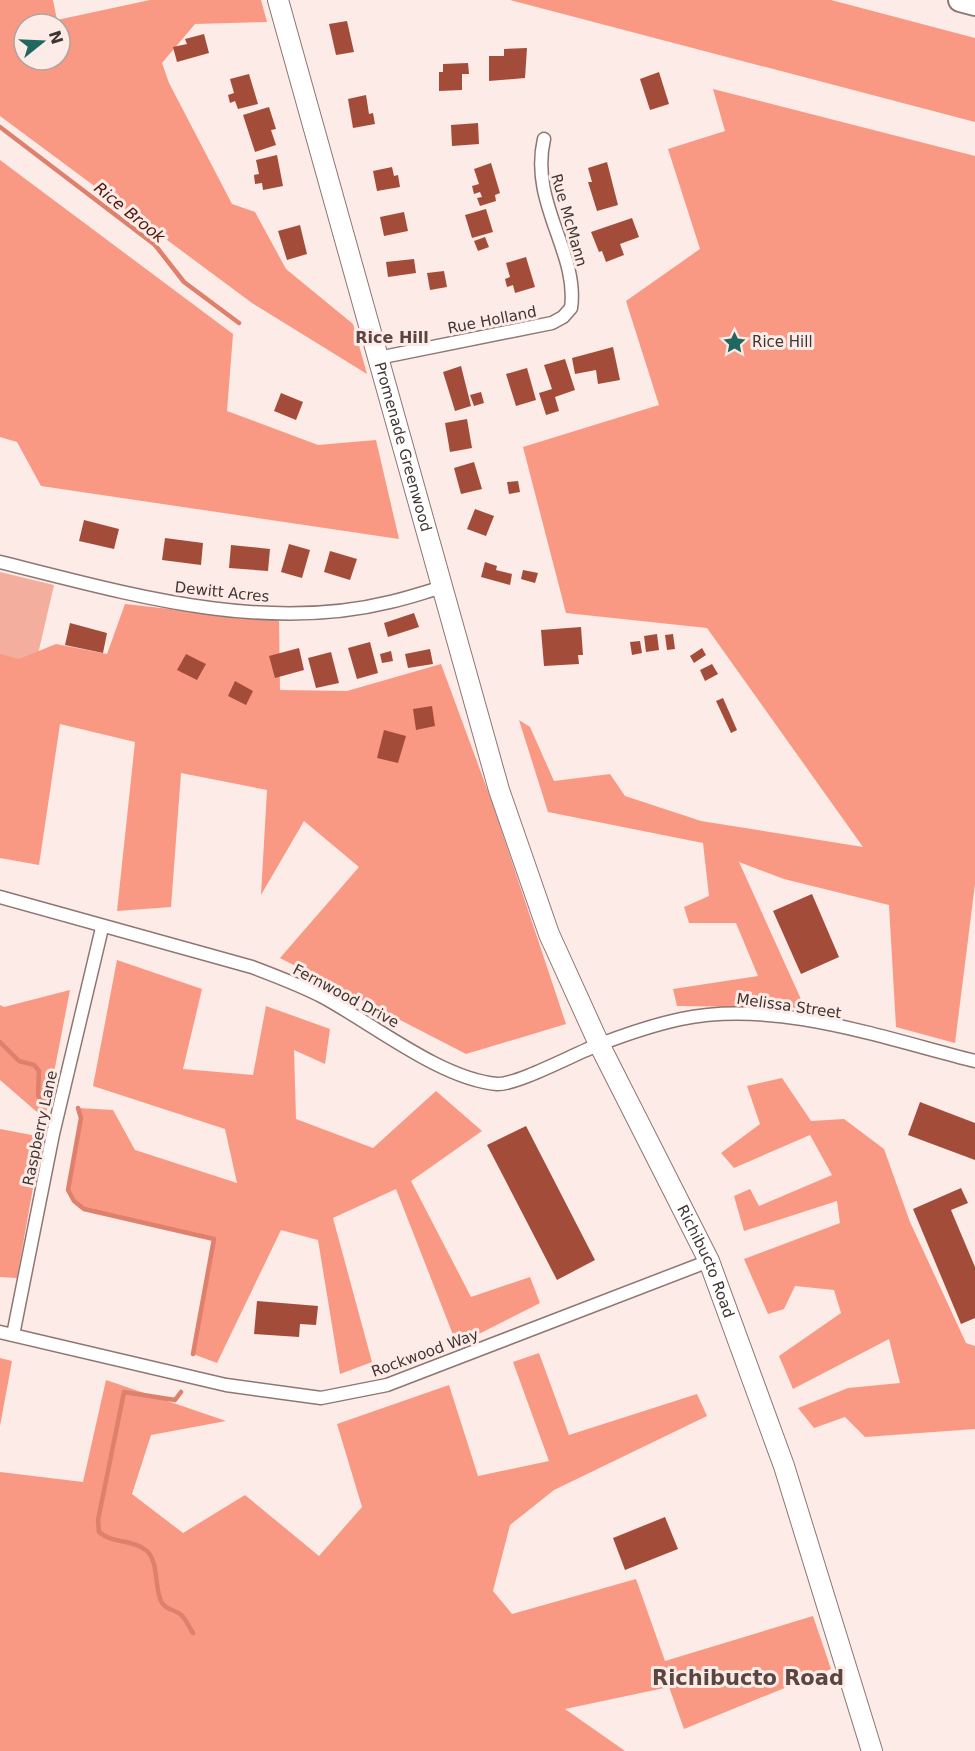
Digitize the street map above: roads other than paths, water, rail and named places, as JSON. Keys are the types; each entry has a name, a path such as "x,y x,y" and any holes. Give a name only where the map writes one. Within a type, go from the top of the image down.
{"highway":[{"path":"960,0 975,4"}],"main road":[{"name":"Promenade Greenwood","path":"278,0 499,790"},
{"name":"Richibucto Road","path":"499,790 549,934 598,1044 709,1261 784,1467 872,1751"}],"street":[{"name":"Rue McMann","path":"544,139 539,160 540,180 571,283 571,308"},
{"name":"Rue Holland","path":"378,358 552,322 563,317 571,308"},
{"name":"Dewitt Acres","path":"0,562 150,598 223,610 330,611 388,603 442,587"},
{"name":"Fernwood Drive","path":"0,897 102,928 252,967 291,982 322,997 456,1074 499,1084 534,1073 598,1044"},
{"name":"Raspberry Lane","path":"6,1334 102,928"},
{"name":"Melissa Street","path":"598,1044 680,1019 730,1012 834,1026 975,1061"},
{"name":"Rockwood Way","path":"6,1334 226,1385 321,1398 387,1385 709,1261"}],"waterway":[{"name":"Rice Brook","path":"0,127 155,245 184,282 239,323"},
{"path":"0,1042 19,1061 34,1065 39,1071 38,1095 41,1100"},
{"path":"78,1108 81,1118 68,1190 74,1201 84,1209 214,1239 193,1354"},
{"path":"181,1392 175,1400 124,1392 98,1520 99,1532 105,1536 136,1545 147,1551 155,1568 162,1604 182,1615 193,1633"}],"place":[{"name":"Rice Hill","path":"734,342"}],"district":[{"name":"Rice Hill","path":"392,337"},
{"name":"Richibucto Road","path":"748,1678"}]}
